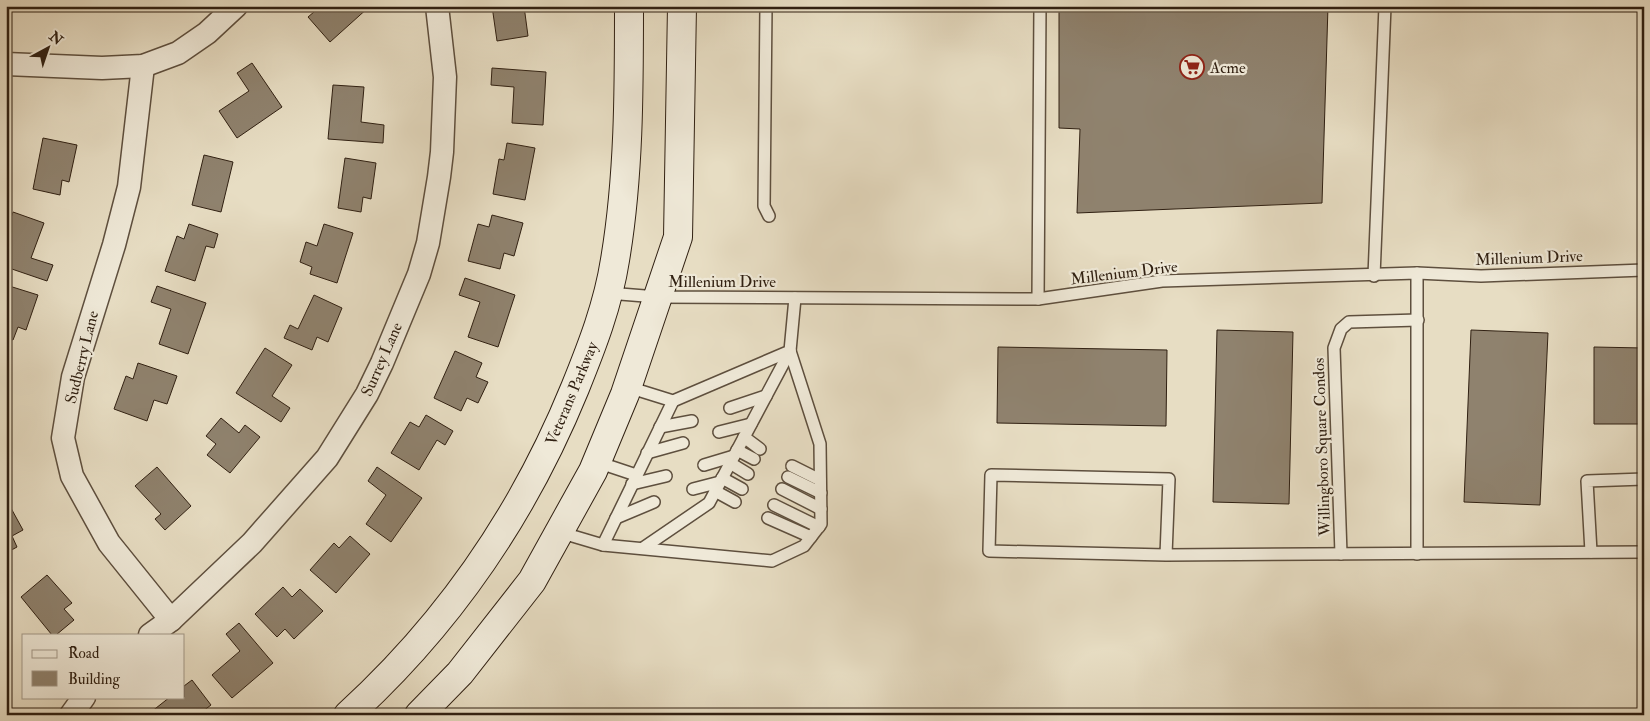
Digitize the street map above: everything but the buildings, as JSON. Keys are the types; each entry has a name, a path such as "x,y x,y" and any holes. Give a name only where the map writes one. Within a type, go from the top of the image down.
{"main road":[{"name":"Veterans Parkway","path":"348,715 387,680 416,646 464,587 499,537 530,486 557,431 603,317 615,259 626,139 629,6"},
{"path":"418,715 460,673 532,581 597,462 628,387 678,237 682,6"}],"street":[{"path":"6,64 102,68 143,66 178,53 207,33 236,6"},
{"name":"Surrey Lane","path":"151,634 171,620 252,543 327,458 367,394 382,363 419,274 428,243 439,177 442,152 444,77 437,6"},
{"name":"Sudberry Lane","path":"143,66 129,187 114,245 73,377 63,438 72,476 108,543 171,620"},
{"path":"71,715 83,698"}],"lane":[{"path":"766,6 764,206 769,216"},
{"path":"1038,299 1040,6"},
{"path":"1374,276 1385,6"},
{"name":"Millenium Drive","path":"608,293 657,297 1038,299 1162,281 1374,276 1417,273 1481,276 1644,270"},
{"path":"1417,273 1417,554"},
{"path":"643,548 709,502 790,352 795,298"},
{"name":"Willingboro Square Condos","path":"1341,554 1334,348 1341,330 1349,322 1418,320"},
{"path":"603,545 673,401 790,352"},
{"path":"559,532 603,545 772,561 808,542 821,524 820,444 790,352"},
{"path":"628,387 673,401"},
{"path":"730,408 766,396"},
{"path":"660,426 692,421"},
{"path":"719,432 751,424"},
{"path":"704,466 734,456 757,454 744,437"},
{"path":"647,453 683,443"},
{"path":"734,456 748,474"},
{"path":"597,462 634,480 666,476"},
{"path":"820,480 790,471 821,493"},
{"name":"Willingboro Square Condos","path":"1166,555 1169,479 991,475 989,551 1166,555 1644,552"},
{"path":"1591,552 1588,480 1644,479"},
{"path":"719,484 735,502"},
{"path":"693,489 719,484 742,489"},
{"path":"782,489 821,509"},
{"path":"616,518 654,502"},
{"path":"774,505 819,527"},
{"path":"768,518 808,542"}],"place":[{"name":"Acme","path":"1192,67"}]}
